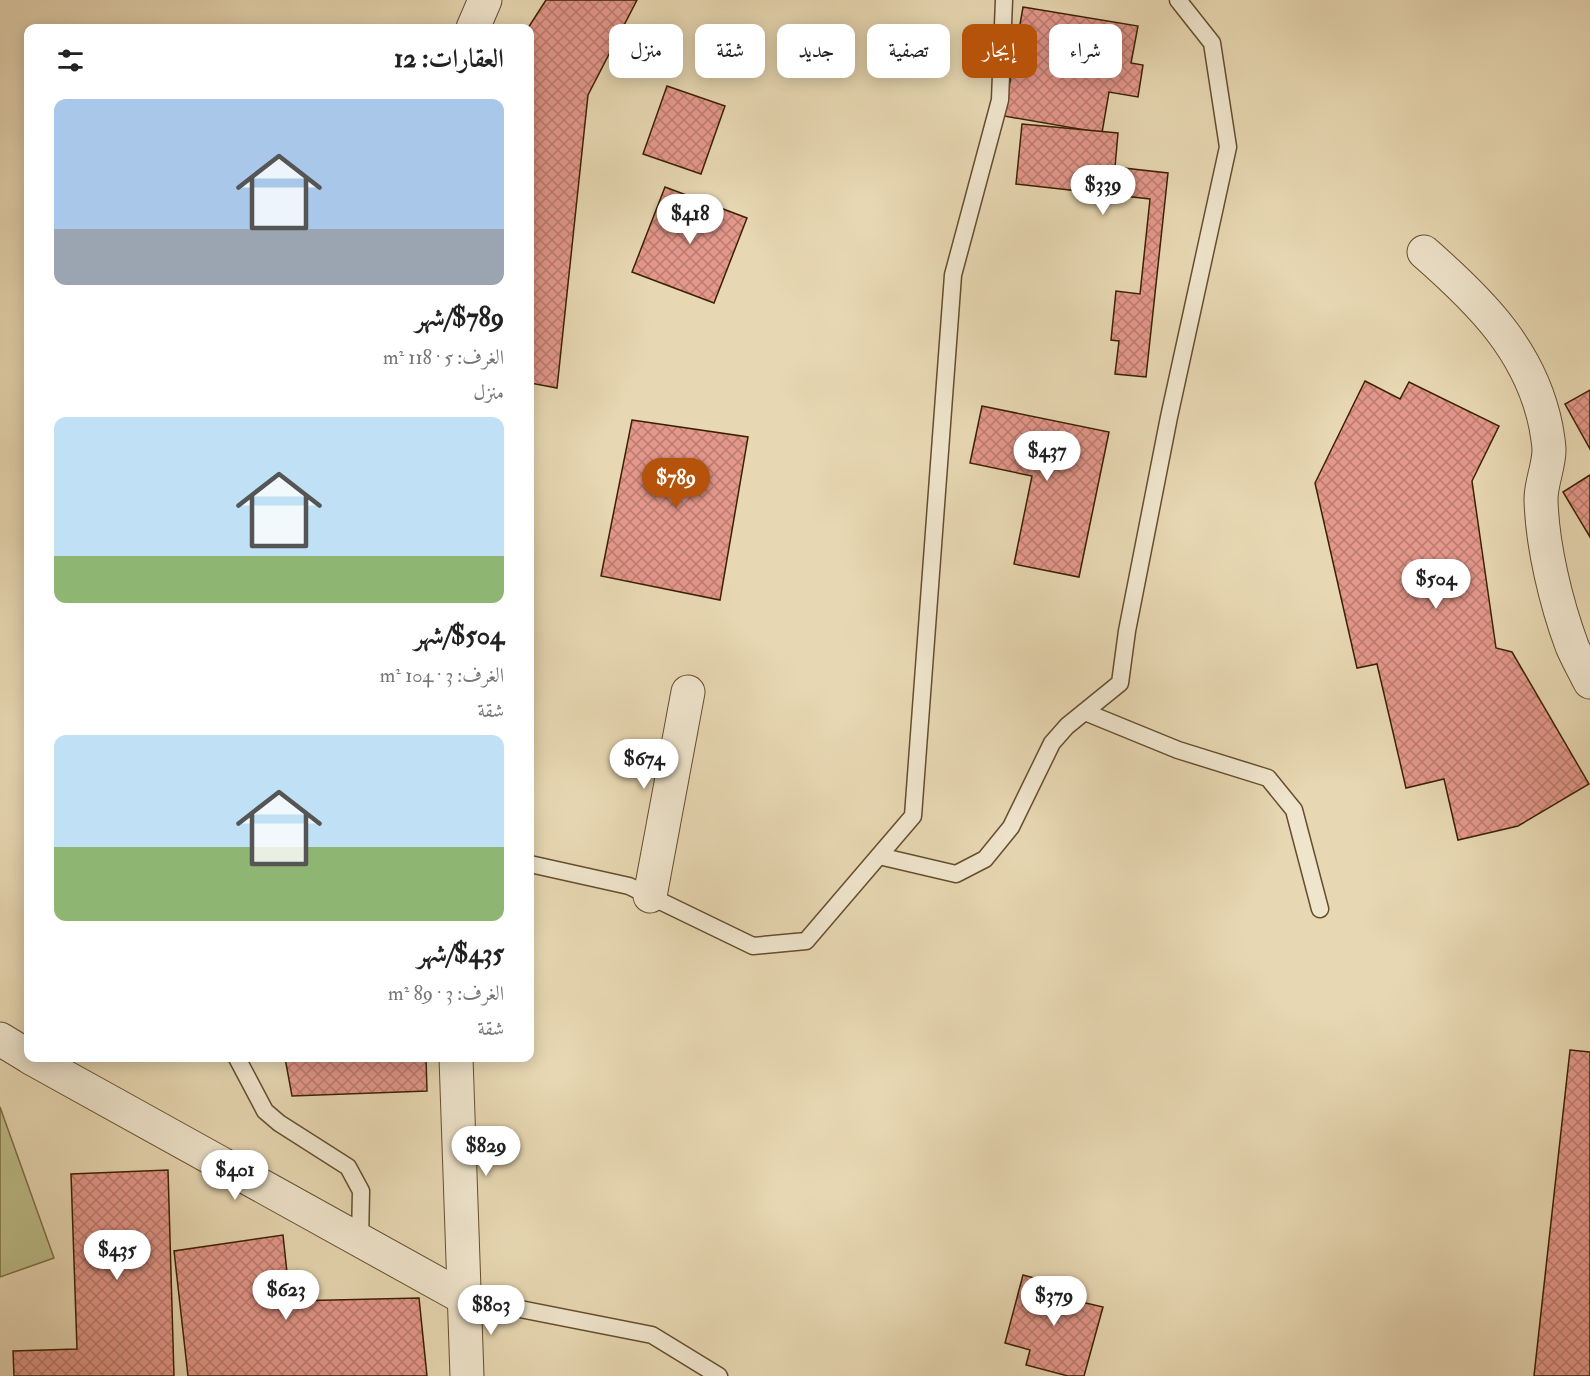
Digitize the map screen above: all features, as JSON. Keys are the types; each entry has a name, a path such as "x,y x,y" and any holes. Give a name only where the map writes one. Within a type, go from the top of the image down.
{"street":[{"path":"476,24 485,0"},
{"path":"1424,252 1472,294 1507,337 1527,374 1540,406 1549,449 1541,496 1542,521 1561,614 1573,648 1590,682"},
{"path":"650,896 688,692"},
{"path":"0,1039 24,1053"},
{"path":"39,1062 464,1298"},
{"path":"456,1062 467,1376"}],"lane":[{"path":"534,865 629,886 753,946 806,941 913,816 953,275 1000,99 1004,0"},
{"path":"879,856 957,874 985,859 1011,827 1052,743 1067,726 1120,683 1127,631 1169,417 1228,147 1212,43 1178,0"},
{"path":"1085,712 1178,750 1268,778 1294,810 1320,909"},
{"path":"239,1062 265,1111 279,1123 348,1167 361,1191 360,1241"},
{"path":"464,1298 652,1335 718,1376"}],"green space":[{"path":"0,1107 54,1258 0,1277"}],"building":[{"path":"546,0 637,0 625,24 609,24 609,54 588,95 557,388 534,384 534,24 531,24"},
{"path":"1023,7 1138,26 1131,63 1143,65 1138,97 1109,92 1102,133 1004,116 1011,78 1037,78 1037,24 1020,24"},
{"path":"667,86 725,106 701,174 643,154"},
{"path":"1022,124 1118,133 1115,167 1168,173 1146,377 1115,374 1119,341 1111,340 1116,291 1140,294 1150,199 1016,184"},
{"path":"665,187 747,218 714,303 632,272"},
{"path":"1365,381 1400,399 1409,382 1499,426 1472,481 1496,648 1512,652 1589,784 1518,826 1458,840 1444,779 1406,788 1377,664 1357,668 1315,483"},
{"path":"1590,390 1590,449 1565,404"},
{"path":"982,406 1109,432 1079,577 1014,564 1032,476 970,463"},
{"path":"632,420 748,437 720,600 601,576"},
{"path":"1590,475 1590,537 1563,492"},
{"path":"1570,1050 1590,1052 1590,1376 1534,1376"},
{"path":"286,1062 426,1062 427,1091 292,1096"},
{"path":"168,1170 174,1376 14,1376 13,1351 77,1349 71,1174"},
{"path":"283,1235 290,1301 419,1298 427,1376 188,1376 174,1251"},
{"path":"1023,1275 1076,1289 1073,1300 1103,1307 1084,1376 1068,1376 1026,1365 1030,1350 1005,1343"}]}
